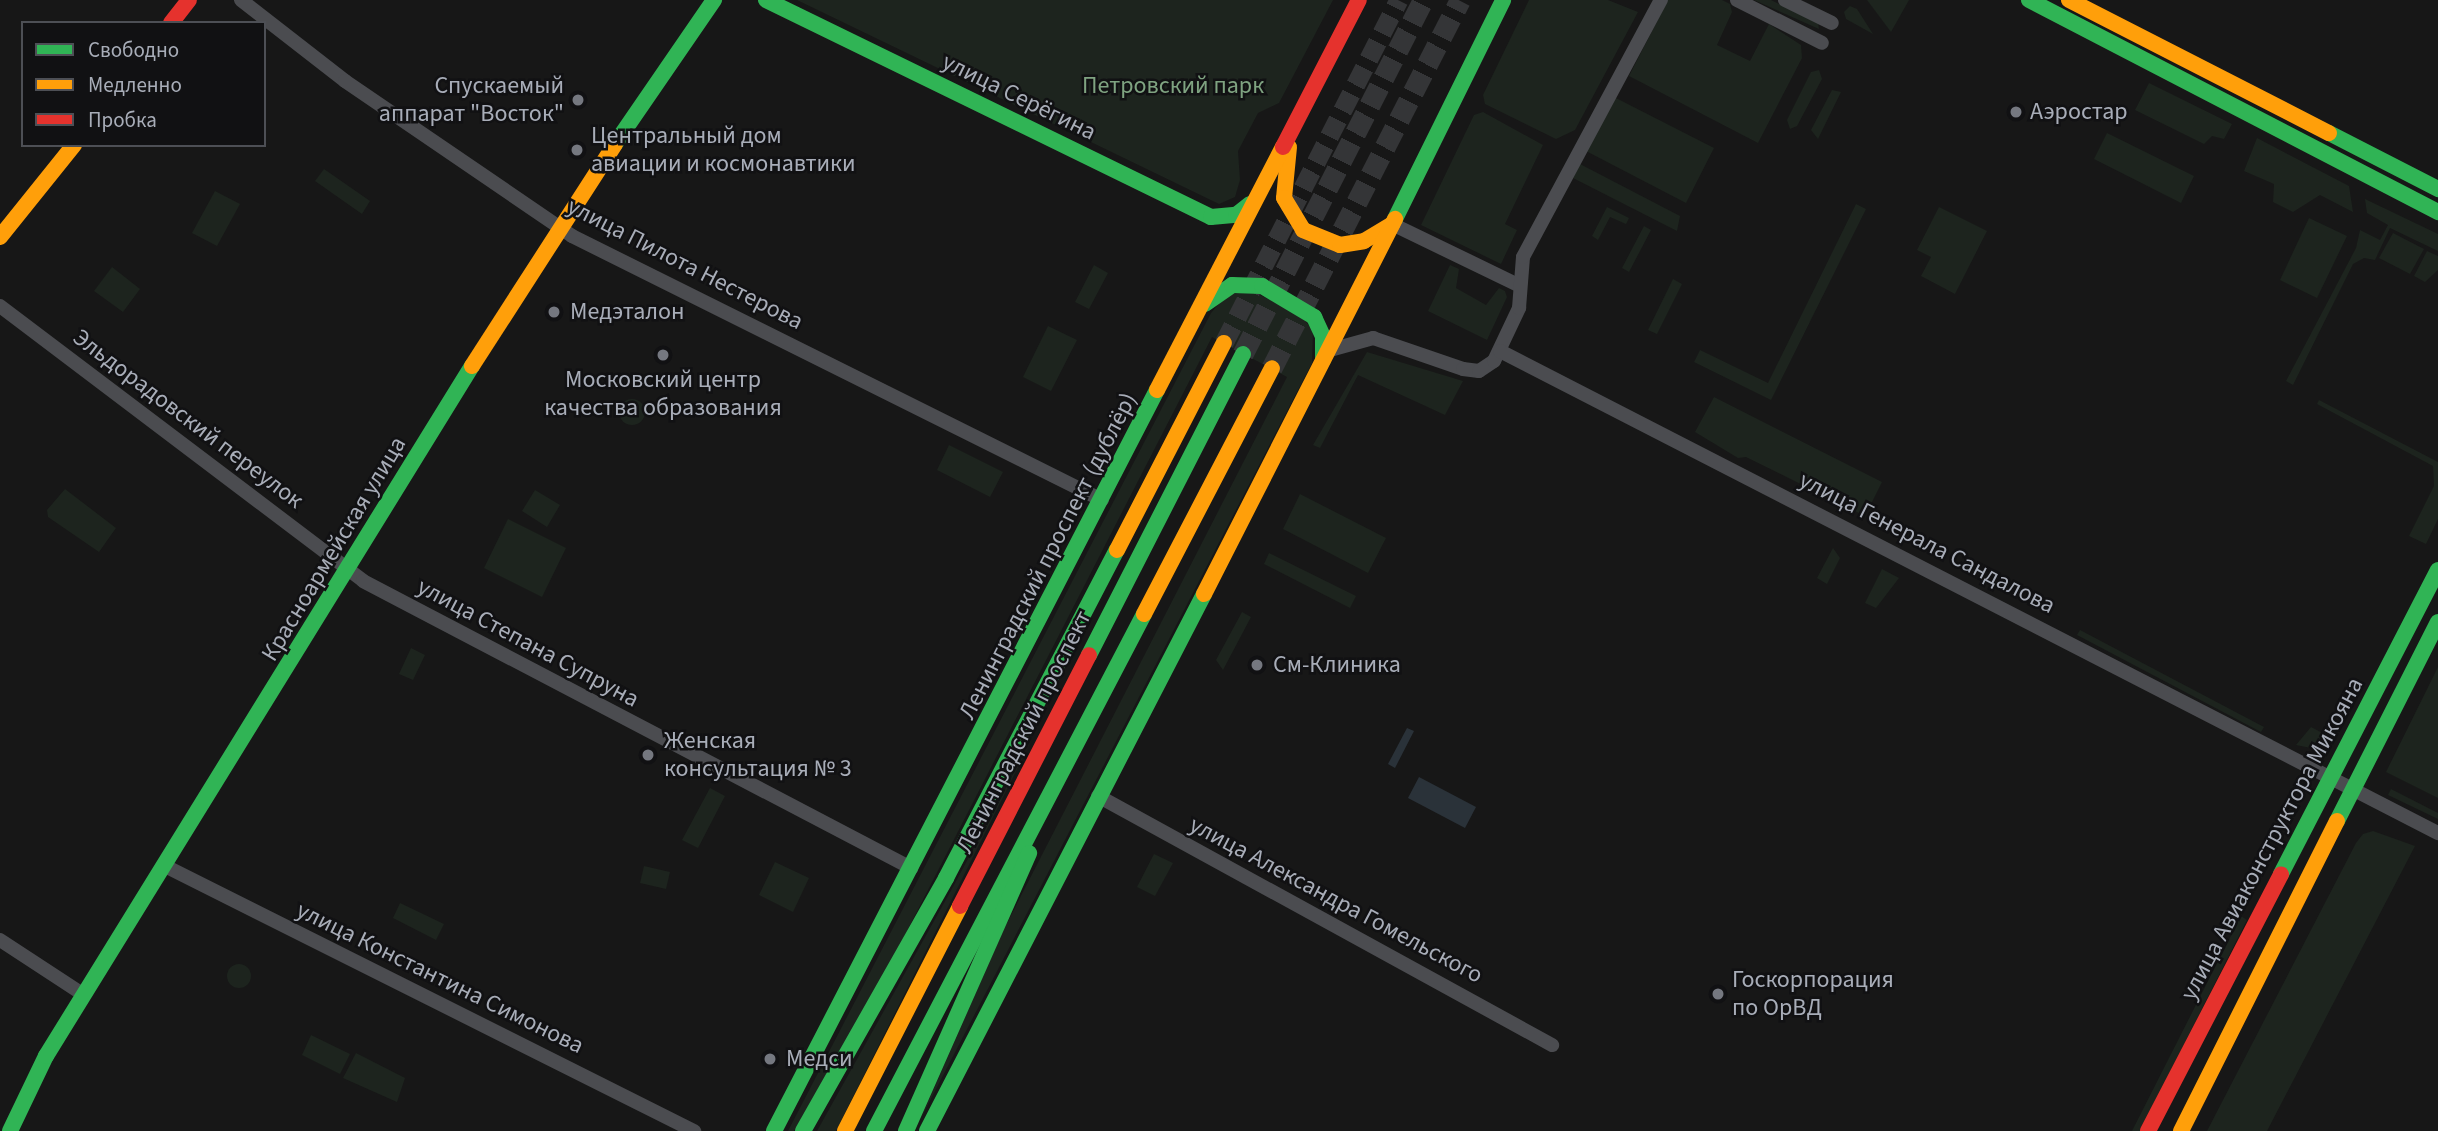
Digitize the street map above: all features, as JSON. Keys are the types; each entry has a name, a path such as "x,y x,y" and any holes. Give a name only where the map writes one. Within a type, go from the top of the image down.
{"main road":[{"path":"173,21 189,0"},
{"name":"Красноармейская улица","path":"10,1131 46,1056 349,570 558,227 714,0"},
{"name":"улица Серёгина","path":"766,0 1211,217 1236,215 1251,204"},
{"name":"Ленинградский проспект (дублёр)","path":"774,1131 1102,500 1251,204 1359,0"},
{"path":"927,1131 1318,374 1503,0"},
{"path":"2029,0 2438,212"},
{"path":"2069,0 2438,189"},
{"path":"1298,116 1282,183 1294,221 1315,237 1340,245 1364,241 1392,224"},
{"path":"0,237 72,147"},
{"path":"1197,314 1221,290 1242,284 1262,286 1305,310 1320,326 1324,347 1318,374"},
{"path":"803,1131 964,844 1224,343"},
{"name":"Ленинградский проспект","path":"845,1131 1243,354"},
{"name":"Ленинградский проспект","path":"874,1131 1272,369"},
{"name":"улица Авиаконструктора Микояна","path":"2148,1131 2333,779 2438,569"},
{"name":"улица Авиаконструктора Микояна","path":"2181,1131 2438,622"},
{"path":"906,1131 1071,755"}],"street":[{"name":"улица Пилота Нестерова","path":"241,0 345,81 558,227 1102,500"},
{"path":"1330,350 1356,339 1383,339 1479,371 1494,361 1519,308 1518,285 1523,257 1661,0"},
{"path":"1737,0 1822,43"},
{"path":"1785,0 1832,23"},
{"path":"1392,224 1518,285"},
{"name":"Эльдорадовский переулок","path":"0,306 349,570"},
{"name":"улица Генерала Сандалова","path":"1500,351 2438,833"},
{"name":"улица Степана Супруна","path":"349,570 448,628 911,868"},
{"name":"улица Александра Гомельского","path":"1098,796 1552,1045"},
{"name":"улица Константина Симонова","path":"164,866 694,1131"},
{"path":"0,940 84,995"}],"green space":[{"name":"Петровский парк","path":"797,0 1333,0 1279,103 1258,113 1238,151 1240,180 1235,197 1219,204"},
{"path":"1529,0 1608,0 1638,12 1575,130 1556,139 1485,104 1483,95"},
{"path":"1668,0 1722,0 1730,4 1732,12 1717,45 1750,61 1769,24 1801,45 1802,58 1758,143 1629,76"},
{"path":"1754,0 1771,0 1818,23 1819,29"},
{"path":"1867,0 1909,0 1891,32"},
{"path":"1850,6 1857,9 1873,34 1846,19 1844,12"},
{"path":"1819,70 1822,79 1797,126 1790,129 1787,120 1811,72"},
{"path":"2149,83 2232,124 2224,139 2212,136 2204,144 2135,110"},
{"path":"1832,90 1841,92 1818,139 1811,130"},
{"path":"1614,97 1714,148 1686,203 1586,151"},
{"path":"1483,112 1543,145 1505,224 1517,230 1501,264 1421,225 1474,115"},
{"path":"2107,133 2194,176 2181,203 2094,159"},
{"path":"2257,138 2349,186 2353,212 2320,195 2293,212 2273,202 2274,184 2244,171"},
{"path":"1580,164 1680,216 1677,231 1573,178"},
{"path":"324,169 370,201 362,214 315,181"},
{"path":"215,191 240,204 217,246 192,233"},
{"path":"2365,199 2438,234 2438,251 2390,228 2375,260 2364,258 2353,264 2293,385 2286,381 2356,248 2360,230 2380,240 2388,225 2367,213"},
{"path":"1856,204 1866,209 1771,400 1694,362 1700,350 1768,383"},
{"path":"1607,207 1629,218 1626,224 1610,217 1598,240 1592,236"},
{"path":"1939,207 1987,231 1955,294 1921,276 1931,257 1917,250"},
{"path":"2309,218 2347,236 2317,298 2280,280"},
{"path":"1644,226 1651,230 1629,272 1622,268"},
{"path":"2393,233 2424,249 2410,274 2379,258"},
{"path":"2427,251 2438,256 2438,270 2425,282 2414,276"},
{"path":"1094,265 1108,273 1089,309 1075,302"},
{"path":"1450,265 1459,269 1456,288 1486,305 1499,288 1505,291 1507,297 1487,340 1428,311"},
{"path":"112,267 140,289 123,312 94,291"},
{"path":"1673,279 1682,284 1657,334 1648,330"},
{"path":"1252,291 1300,315 1313,330 1312,363 920,1120 1004,929 1287,377 1212,337 890,964 794,1131 788,1131 1211,313 1226,295"},
{"path":"1048,326 1077,340 1051,391 1023,377"},
{"path":"1367,352 1463,381 1445,415 1358,375 1320,448 1313,445"},
{"path":"1714,397 1882,482 1865,516 1746,457 1738,458 1695,432"},
{"path":"632,399 641,403 645,412 641,421 632,425 623,421 619,412 623,403"},
{"path":"2319,400 2438,462 2438,519 2426,544 2409,536 2434,486 2433,466 2317,404"},
{"path":"949,445 1003,472 990,497 937,470"},
{"path":"65,489 116,528 99,552 48,517 47,510"},
{"path":"535,490 560,505 547,527 522,511"},
{"path":"1300,494 1386,538 1368,573 1283,529"},
{"path":"508,519 566,548 542,597 484,568"},
{"path":"1833,548 1840,558 1827,584 1817,578"},
{"path":"1269,553 1356,596 1350,608 1264,564"},
{"path":"1882,569 1899,578 1876,608 1865,603"},
{"path":"1242,612 1251,617 1223,670 1216,660"},
{"path":"2080,630 2264,727 2261,732 2077,635"},
{"path":"411,648 425,655 413,680 399,674"},
{"path":"2438,667 2438,798 2386,772"},
{"path":"2311,727 2332,738 2321,750 2296,745"},
{"path":"1034,735 836,1131 817,1131 954,885"},
{"path":"710,788 725,796 698,848 682,840"},
{"path":"2391,789 2438,813 2438,819 2388,795"},
{"path":"2373,831 2415,846 2267,1131 2207,1131 2356,843 2363,834"},
{"path":"1154,854 1173,863 1155,896 1137,887"},
{"path":"775,862 809,878 793,912 759,895"},
{"path":"644,866 670,872 666,889 640,883"},
{"path":"400,903 444,924 436,940 393,918"},
{"path":"2241,916 2247,920 2140,1131 2132,1131"},
{"path":"234,964 244,964 251,971 251,981 244,988 234,988 227,981 227,971"},
{"path":"311,1035 350,1054 340,1074 302,1055"},
{"path":"356,1053 405,1078 397,1102 343,1078"}],"shaded area":[{"path":"1407,728 1414,731 1395,768 1388,764"},
{"path":"1419,777 1476,807 1465,828 1408,798"}],"tunnel":[{"path":"1224,343 1399,0"},
{"path":"1243,354 1423,0"},
{"path":"1272,368 1460,0"}],"traffic: fast":[{"path":"615,144 714,0"},
{"path":"766,0 1211,217 1236,215 1250,204"},
{"path":"1395,219 1503,0"},
{"path":"2029,0 2438,212"},
{"path":"2329,133 2438,189"},
{"path":"1205,304 1232,285 1262,286 1314,317 1323,336 1323,360"},
{"path":"1089,655 1243,354"},
{"path":"10,1131 46,1056 472,366"},
{"path":"774,1131 1157,390"},
{"path":"803,1131 946,878 1117,550"},
{"path":"2281,874 2438,570"},
{"path":"927,1131 1204,594"},
{"path":"874,1131 1144,614"},
{"path":"2337,821 2438,622"},
{"path":"906,1131 1029,853"}],"traffic: slow":[{"path":"2069,0 2329,133"},
{"path":"472,366 615,144"},
{"path":"0,237 72,147"},
{"path":"1157,390 1283,147"},
{"path":"1289,147 1284,198 1303,230 1340,245 1364,241 1392,224"},
{"path":"1204,594 1395,219"},
{"path":"1117,550 1224,343"},
{"path":"1144,614 1272,368"},
{"path":"2181,1131 2337,821"},
{"path":"845,1131 960,906"}],"traffic: jam":[{"path":"173,21 189,0"},
{"path":"1283,147 1359,0"},
{"path":"960,906 1089,655"},
{"path":"2148,1131 2281,874"}],"place":[{"name":"Спускаемый аппарат \"Восток\"","path":"578,100"},
{"name":"Аэростар","path":"2016,112"},
{"name":"Центральный дом авиации и космонавтики","path":"577,150"},
{"name":"Медэталон","path":"554,312"},
{"name":"Московский центр качества образования","path":"663,355"},
{"name":"См-Клиника","path":"1257,665"},
{"name":"Женская консультация № 3","path":"648,755"},
{"name":"Госкорпорация по ОрВД","path":"1718,994"},
{"name":"Медси","path":"770,1059"}]}
